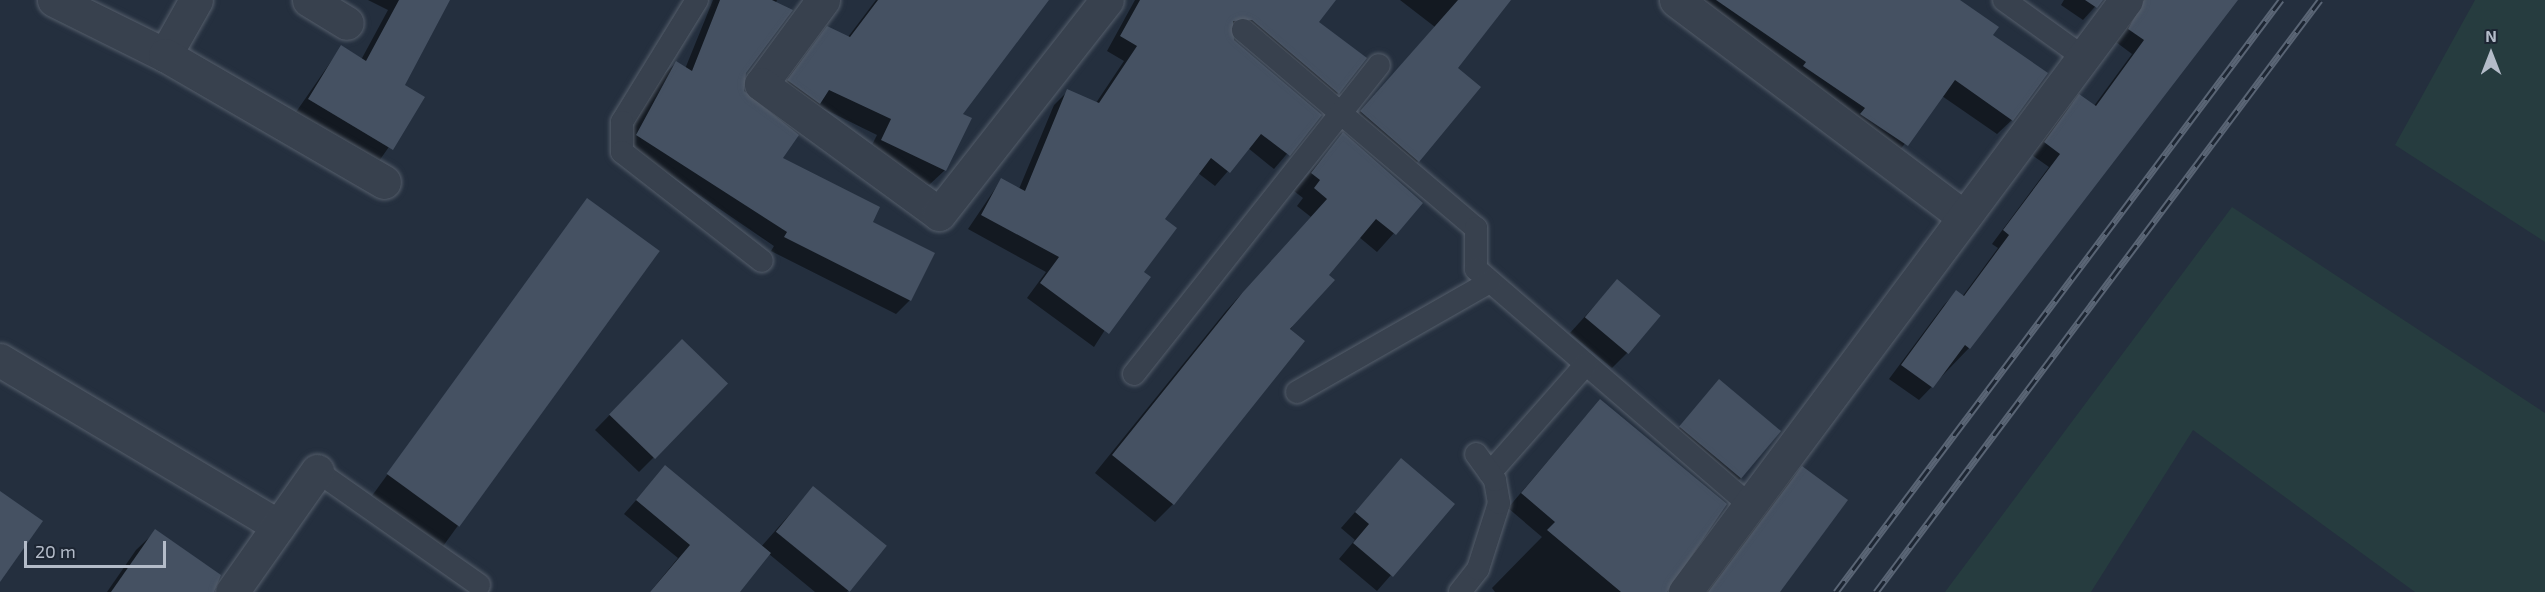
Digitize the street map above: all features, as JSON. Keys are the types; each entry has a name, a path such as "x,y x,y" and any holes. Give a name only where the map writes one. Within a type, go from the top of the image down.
{"street":[{"path":"54,0 165,55 384,182"},
{"path":"165,55 196,0"},
{"path":"309,0 347,23"},
{"path":"823,0 761,84 939,214 1107,0"},
{"path":"1676,0 1961,214"},
{"path":"1685,592 1752,507 1961,214 2126,0"},
{"path":"0,360 278,526"},
{"path":"232,592 317,471"}],"lane":[{"path":"697,0 622,122 622,152 762,261"},
{"path":"2004,0 2083,57"},
{"path":"1243,30 1476,228 1476,269 1752,507"},
{"path":"1134,374 1378,65"},
{"path":"1297,392 1490,282"},
{"path":"1490,473 1586,364"},
{"path":"1460,592 1478,569 1500,503 1490,473 1476,454"},
{"path":"317,471 479,585"}],"green space":[{"path":"2475,0 2545,0 2545,242 2395,145"},
{"path":"2232,207 2545,413 2545,592 2415,592 2193,430 2091,592 1945,592"}],"building":[{"path":"399,0 450,0 405,85 425,97 393,150 308,99 341,45 366,61"},
{"path":"720,0 772,0 793,10 746,73 744,91 799,135 783,158 880,207 873,222 935,253 911,301 784,237 787,232 636,135 676,61 692,71"},
{"path":"878,0 1049,0 963,114 972,118 946,171 881,140 891,119 829,90 820,104 787,80 827,26 850,37"},
{"path":"1140,0 1336,0 1319,22 1367,58 1339,94 1252,20 1233,21 1234,40 1322,115 1290,156 1261,134 1230,173 1211,158 1165,219 1177,228 1144,272 1151,277 1109,334 1040,283 1059,257 981,215 1001,178 1025,191 1067,89 1099,103 1137,46 1120,36"},
{"path":"1458,0 1511,0 1458,68 1481,87 1419,162 1360,111"},
{"path":"1716,0 1960,0 1999,27 1993,35 2048,73 2013,121 1955,80 1908,146 1860,114 1865,108 1803,66 1806,62"},
{"path":"2085,0 2103,0 2097,8"},
{"path":"2144,0 2238,0 1970,349 1965,345 1933,388 1901,365 1956,290 1964,296 2009,235 2003,230 2060,154 2044,142 2079,94 2096,106 2144,40 2128,29"},
{"path":"1343,132 1423,203 1396,235 1376,219 1329,275 1335,280 1290,329 1305,341 1174,505 1112,455 1243,292 1327,199 1314,188 1320,180 1311,173"},
{"path":"587,198 660,251 459,527 387,474"},
{"path":"1617,279 1661,316 1629,354 1585,317"},
{"path":"682,339 728,383 655,459 609,415"},
{"path":"1719,379 1781,431 1741,479 1679,426"},
{"path":"1600,399 1727,504 1667,592 1621,592 1547,530 1555,522 1521,493"},
{"path":"1401,458 1455,504 1393,577 1353,543 1369,524 1355,512"},
{"path":"665,465 771,553 740,592 650,592 690,545 636,500"},
{"path":"1802,466 1848,500 1780,592 1708,592"},
{"path":"813,486 887,546 850,592 776,532"},
{"path":"0,491 43,521 0,582"},
{"path":"155,529 221,575 214,592 111,592"}],"railway":[{"path":"1836,592 2281,0"},
{"path":"1876,592 2320,0"}]}
